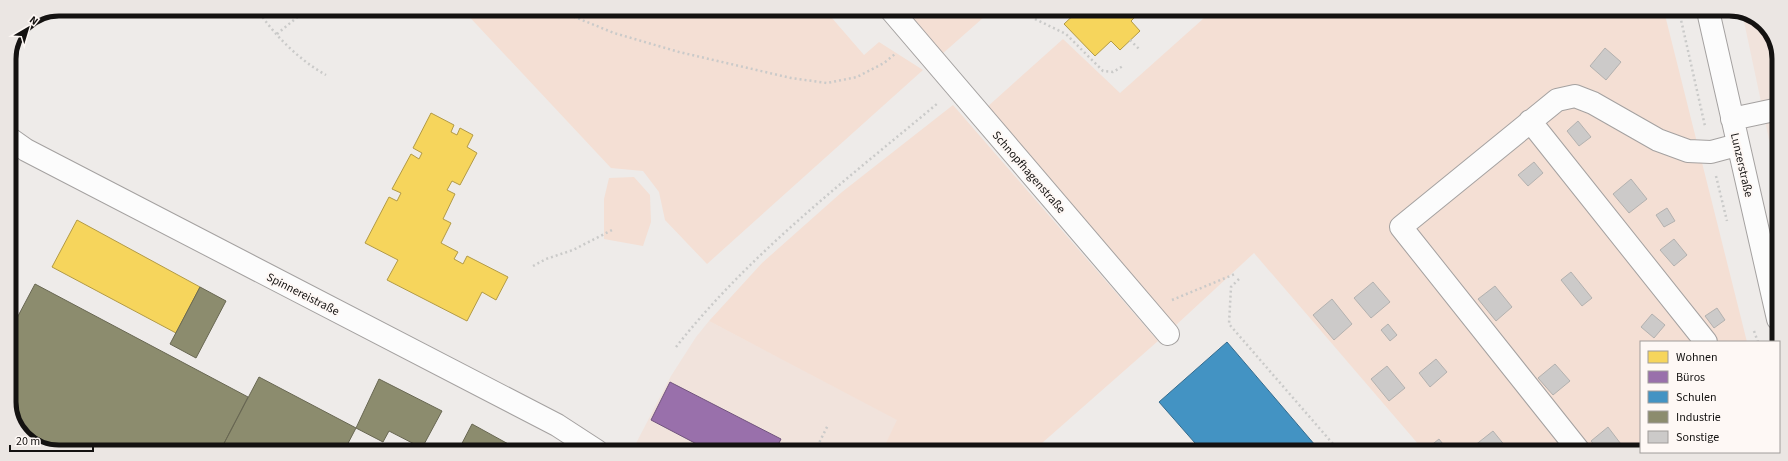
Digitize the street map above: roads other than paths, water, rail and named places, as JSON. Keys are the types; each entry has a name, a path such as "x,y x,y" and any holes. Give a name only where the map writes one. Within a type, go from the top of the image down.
{"street":[{"name":"Schnopfhagenstraße","path":"896,16 1168,334"},
{"name":"Lunzerstraße","path":"1709,16 1737,145 1772,294"},
{"path":"1574,445 1401,227 1557,100 1575,96 1593,103 1658,140 1688,151 1711,152 1737,145"},
{"path":"1732,119 1772,110"},
{"path":"1530,121 1705,341"},
{"name":"Spinnereistraße","path":"16,143 32,154 556,425 588,445"}]}
